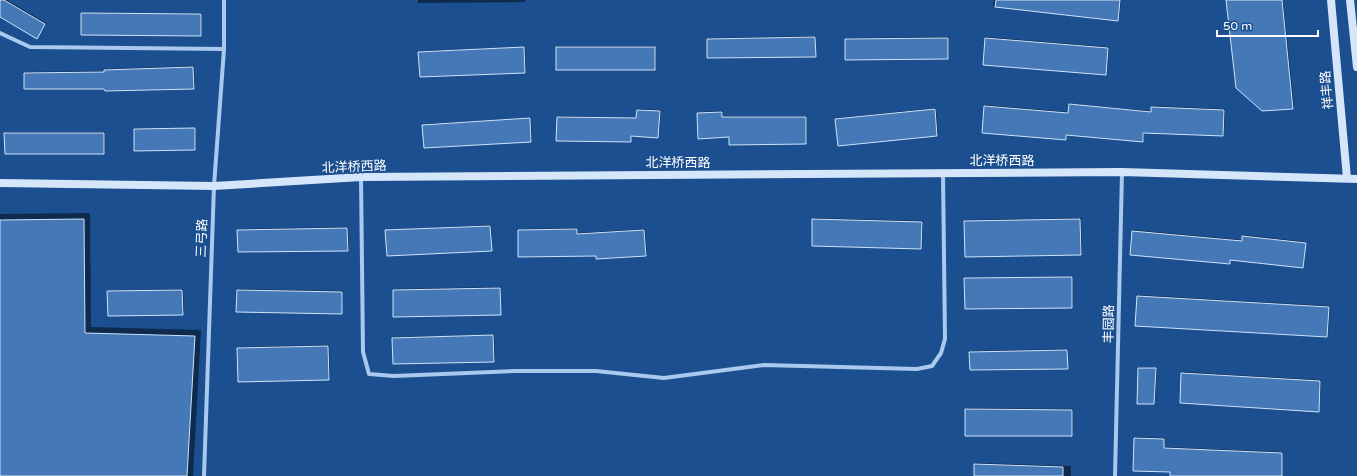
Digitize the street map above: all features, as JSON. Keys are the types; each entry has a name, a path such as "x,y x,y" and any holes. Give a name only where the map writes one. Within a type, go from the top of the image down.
{"main road":[{"name":"祥丰路","path":"1331,0 1347,178"},
{"path":"1350,0 1357,67"},
{"name":"北洋桥西路","path":"0,183 214,186 361,177 1122,172 1357,179"}],"street":[{"name":"三弓路","path":"204,476 214,186 224,49 224,0"},
{"path":"0,33 30,47 224,49"},
{"name":"丰园路","path":"1115,476 1122,172"},
{"path":"361,177 363,352 369,374 394,376 515,371 596,372 664,378 764,365 916,369 932,366 941,353 946,339 943,173"}],"building":[{"path":"0,0 4,0 45,24 37,39 0,17"},
{"path":"996,0 1120,0 1118,21 995,7"},
{"path":"1226,0 1282,0 1293,109 1262,111 1236,88"},
{"path":"81,13 201,14 201,36 81,35"},
{"path":"815,37 816,57 707,58 707,39"},
{"path":"948,38 948,59 845,60 845,39"},
{"path":"985,38 1108,48 1106,75 983,65"},
{"path":"524,47 525,73 420,77 418,52"},
{"path":"556,47 655,47 655,70 556,70"},
{"path":"193,67 194,89 105,91 104,89 24,89 24,73 104,72 104,70"},
{"path":"1069,104 1151,112 1151,107 1224,110 1223,136 1143,133 1143,142 1066,135 1066,140 982,133 984,106 1068,113"},
{"path":"935,109 937,136 838,146 835,119"},
{"path":"637,110 660,111 658,138 631,136 631,142 556,141 557,117 636,118"},
{"path":"722,112 722,117 806,117 806,144 729,145 729,137 698,139 697,113"},
{"path":"530,118 531,142 424,148 422,125"},
{"path":"195,128 195,150 134,151 134,129"},
{"path":"4,133 104,133 104,154 5,154"},
{"path":"84,219 85,333 195,336 187,476 0,476 0,220"},
{"path":"812,219 922,222 921,249 812,246"},
{"path":"1080,219 1081,255 965,257 964,221"},
{"path":"490,226 492,251 387,256 385,230"},
{"path":"347,228 348,251 238,252 237,230"},
{"path":"577,229 577,234 644,230 646,256 596,259 596,256 518,257 518,230"},
{"path":"1132,231 1242,241 1242,236 1306,243 1303,268 1230,260 1230,264 1130,255"},
{"path":"1072,277 1072,308 965,309 964,278"},
{"path":"500,288 501,315 393,317 393,290"},
{"path":"182,290 183,315 108,316 107,291"},
{"path":"237,290 342,292 342,314 236,312"},
{"path":"1137,296 1329,307 1327,337 1135,326"},
{"path":"493,335 494,362 393,364 392,338"},
{"path":"328,346 329,380 238,382 237,348"},
{"path":"1067,350 1068,369 970,370 969,352"},
{"path":"1138,368 1156,368 1154,404 1137,404"},
{"path":"1181,373 1320,381 1319,412 1180,403"},
{"path":"965,409 1072,410 1072,436 965,436"},
{"path":"1134,438 1164,439 1164,448 1282,453 1282,476 1170,476 1170,472 1133,471"},
{"path":"974,464 1063,467 1063,476 974,476"}]}
